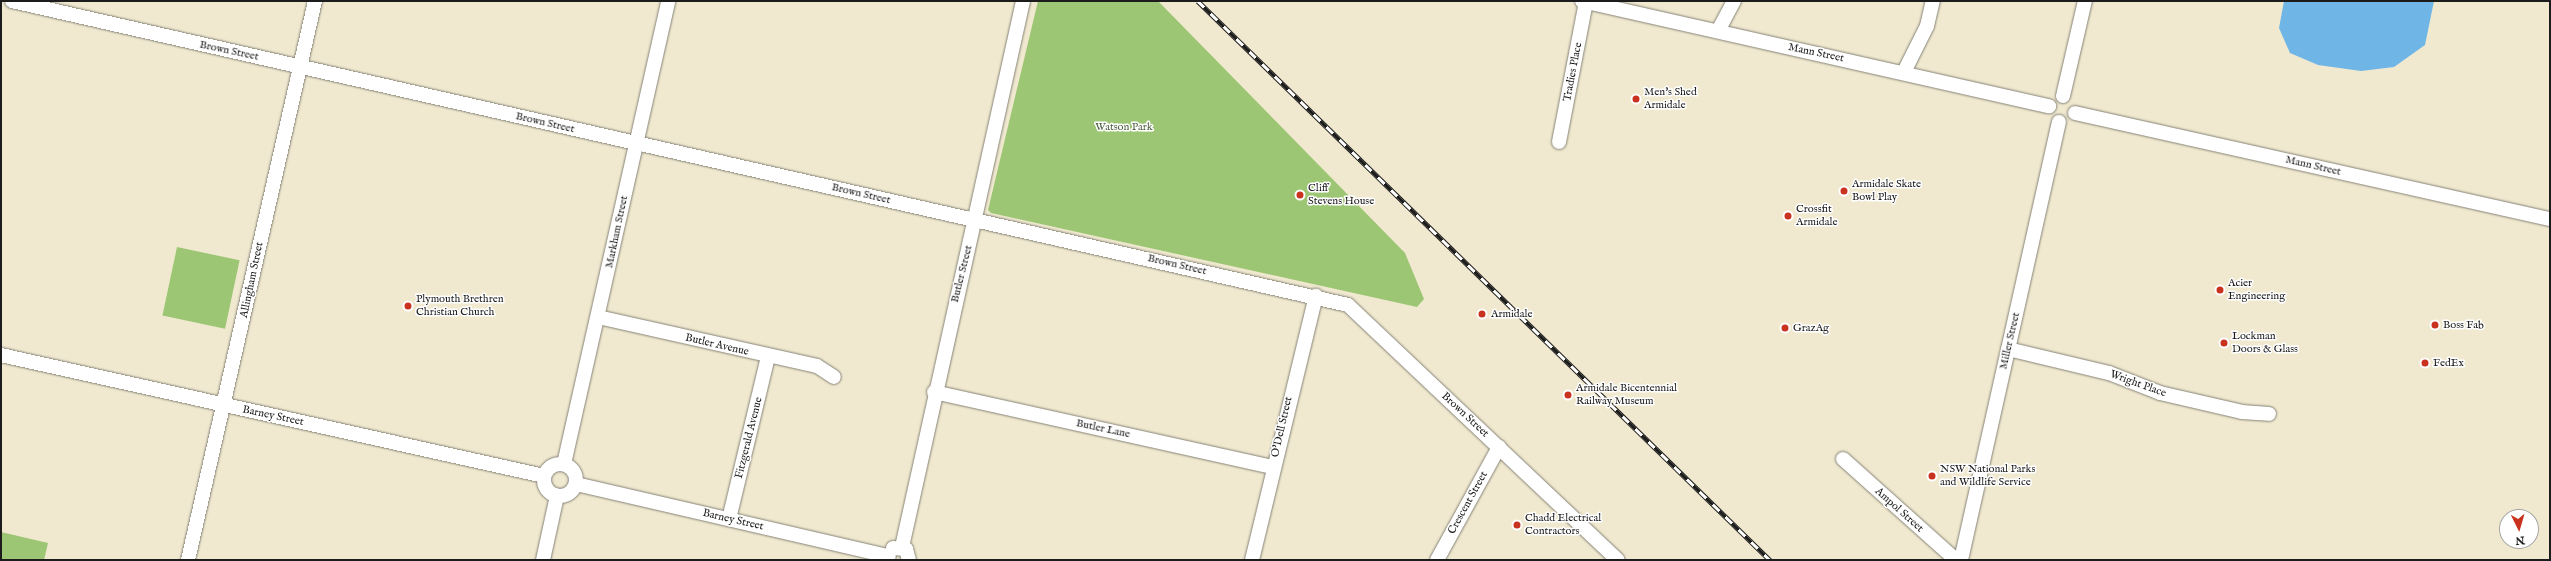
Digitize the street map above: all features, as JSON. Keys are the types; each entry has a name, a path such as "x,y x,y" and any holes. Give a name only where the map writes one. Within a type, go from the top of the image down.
{"street":[{"name":"Brown Street","path":"12,1 1316,296 1348,305 1498,447 1606,555 1618,560"},
{"name":"Allingham Street","path":"188,560 315,1"},
{"name":"Markham Street","path":"564,464 668,1"},
{"name":"Butler Street","path":"902,547 934,392 975,220 1023,1"},
{"path":"1718,31 1734,1"},
{"path":"1904,72 1927,26 1933,1"},
{"path":"2063,96 2084,1"},
{"name":"Mann Street","path":"1584,2 1904,72 2049,106"},
{"name":"Tradies Place","path":"1559,142 1584,2"},
{"path":"2063,96 2073,102 2075,113 2069,121 2059,122 2051,116 2049,106 2054,99 2063,96"},
{"name":"Mann Street","path":"2075,113 2550,219"},
{"name":"Miller Street","path":"1961,560 2059,122"},
{"name":"O'Dell Street","path":"1252,560 1273,467 1316,296"},
{"name":"Butler Avenue","path":"598,317 817,366 834,377"},
{"name":"Wright Place","path":"2008,348 2109,373 2160,393 2242,412 2269,414"},
{"name":"Barney Street","path":"1,355 224,406 544,476"},
{"name":"Fitzgerald Avenue","path":"729,519 768,356"},
{"name":"Butler Lane","path":"934,392 1273,467"},
{"name":"Crescent Street","path":"1437,560 1498,447"},
{"name":"Ampol Street","path":"1843,459 1956,560"},
{"path":"564,464 575,471 576,484 569,493 557,496 547,488 544,476 552,466 564,464"},
{"name":"Barney Street","path":"576,484 889,558"},
{"path":"543,560 557,496"},
{"path":"889,558 893,549 902,547 909,554 909,560"}],"green space":[{"name":"Watson Park","path":"1038,1 1158,1 1405,253 1424,299 1417,307 991,213 988,210"},
{"path":"177,247 240,260 225,329 162,315"},
{"path":"1,532 48,543 44,560 1,560"}],"water":[{"path":"2284,1 2434,1 2425,45 2394,67 2361,71 2318,65 2290,53 2279,28"}],"railway":[{"path":"1198,1 1770,560"}],"place":[{"name":"Men's Shed Armidale","path":"1636,99"},
{"name":"Armidale Skate Bowl Play","path":"1844,191"},
{"name":"Cliff Stevens House","path":"1300,195"},
{"name":"Crossfit Armidale","path":"1788,216"},
{"name":"Acier Engineering","path":"2220,290"},
{"name":"Plymouth Brethren Christian Church","path":"408,306"},
{"name":"Armidale","path":"1482,314"},
{"name":"Boss Fab","path":"2435,325"},
{"name":"GrazAg","path":"1785,328"},
{"name":"Lockman Doors & Glass","path":"2224,343"},
{"name":"FedEx","path":"2425,363"},
{"name":"Armidale Bicentennial Railway Museum","path":"1568,395"},
{"name":"NSW National Parks and Wildlife Service","path":"1932,476"},
{"name":"Chadd Electrical Contractors","path":"1517,525"}]}
